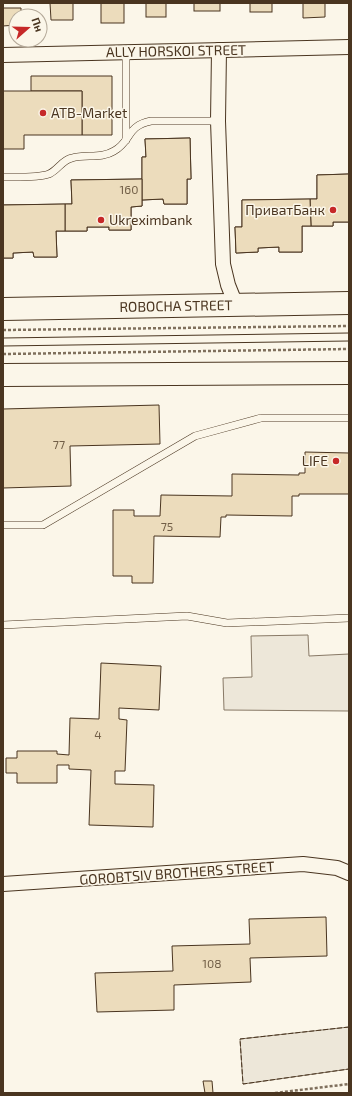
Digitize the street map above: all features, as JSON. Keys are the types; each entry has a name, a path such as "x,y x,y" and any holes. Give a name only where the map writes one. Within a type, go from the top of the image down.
{"main road":[{"name":"ROBOCHA STREET","path":"3,309 349,303"},
{"path":"3,375 349,373"}],"street":[{"name":"ALLY HORSKOI STREET","path":"3,55 349,47"},
{"path":"219,50 218,121 220,202 224,264 228,285 236,305"},
{"name":"GOROBTSIV BROTHERS STREET","path":"3,884 303,864 337,868 349,873"}],"lane":[{"path":"126,52 126,140"},
{"path":"3,177 41,176 49,174 66,160 72,158 100,156 113,152 120,147 135,127 142,123 151,121 218,121"},
{"path":"3,525 43,525 195,436 261,418 349,418"},
{"path":"3,625 187,616 227,624 349,618"}],"path":[{"path":"3,330 349,326"},
{"path":"3,354 349,349"},
{"path":"275,1093 349,1084"}],"shaded area":[{"path":"308,635 309,656 349,654 349,711 224,710 223,678 252,677 251,636"},
{"path":"349,1027 349,1069 243,1084 240,1039"}],"building":[{"path":"50,3 73,3 73,20 51,20"},
{"path":"101,3 124,3 124,23 101,23"},
{"path":"146,3 166,3 166,17 146,17"},
{"path":"194,3 220,3 220,11 194,11"},
{"path":"250,3 272,3 272,12 250,12"},
{"path":"303,3 325,3 325,17 303,18"},
{"path":"3,8 8,8 8,26 3,26"},
{"path":"31,76 112,76 112,135 82,135 82,91 31,91"},
{"name":"ATB-Market","path":"3,91 82,91 82,135 24,135 24,149 3,149"},
{"path":"190,138 191,179 187,179 187,204 164,204 163,199 142,200 142,206 131,207 131,230 109,230 109,227 87,227 87,231 56,231 57,257 34,257 33,252 13,253 13,258 3,258 3,205 72,204 71,180 142,179 142,157 146,157 145,139"},
{"path":"190,138 191,179 187,179 187,204 164,204 163,199 142,200 142,157 146,157 145,139"},
{"path":"349,174 349,222 333,222 333,226 302,226 302,252 279,252 279,247 258,248 258,252 236,253 235,227 242,227 242,200 317,199 317,175"},
{"path":"349,174 349,222 333,222 333,226 311,226 310,199 317,199 317,175"},
{"path":"142,179 142,206 131,207 131,230 109,230 109,227 87,227 87,231 65,231 65,204 72,204 71,180"},
{"path":"310,199 311,226 302,226 302,252 279,252 279,247 258,248 258,252 236,253 235,227 242,227 242,200"},
{"path":"65,204 65,231 56,231 57,257 34,257 33,252 13,253 13,258 3,258 3,205"},
{"path":"159,405 160,444 70,446 71,486 3,488 3,409"},
{"path":"305,452 349,453 349,494 299,494 299,496 292,496 292,516 226,515 226,517 221,517 220,537 154,536 153,583 132,583 132,576 113,576 113,510 134,510 134,516 160,516 161,495 232,496 232,474 299,475 299,473 305,473"},
{"path":"101,663 161,666 159,710 119,708 119,719 127,720 125,771 115,771 115,784 154,785 153,827 89,825 91,770 69,769 69,765 57,765 57,783 17,783 17,773 6,773 6,758 17,758 17,751 57,751 57,754 69,755 70,718 99,719"},
{"path":"326,917 327,956 250,958 251,982 174,985 174,1010 97,1012 95,973 173,971 172,946 250,944 249,919"},
{"path":"203,1081 212,1081 213,1093 205,1093"}],"tram line":[{"path":"3,338 349,333"},
{"path":"3,346 349,341"}],"fence":[{"path":"349,1027 240,1039 243,1084 349,1069"}],"place":[{"name":"ATB-Market","path":"43,113"},
{"name":"ПриватБанк","path":"333,210"},
{"name":"Ukreximbank","path":"101,220"},
{"name":"LIFE","path":"336,461"}]}
